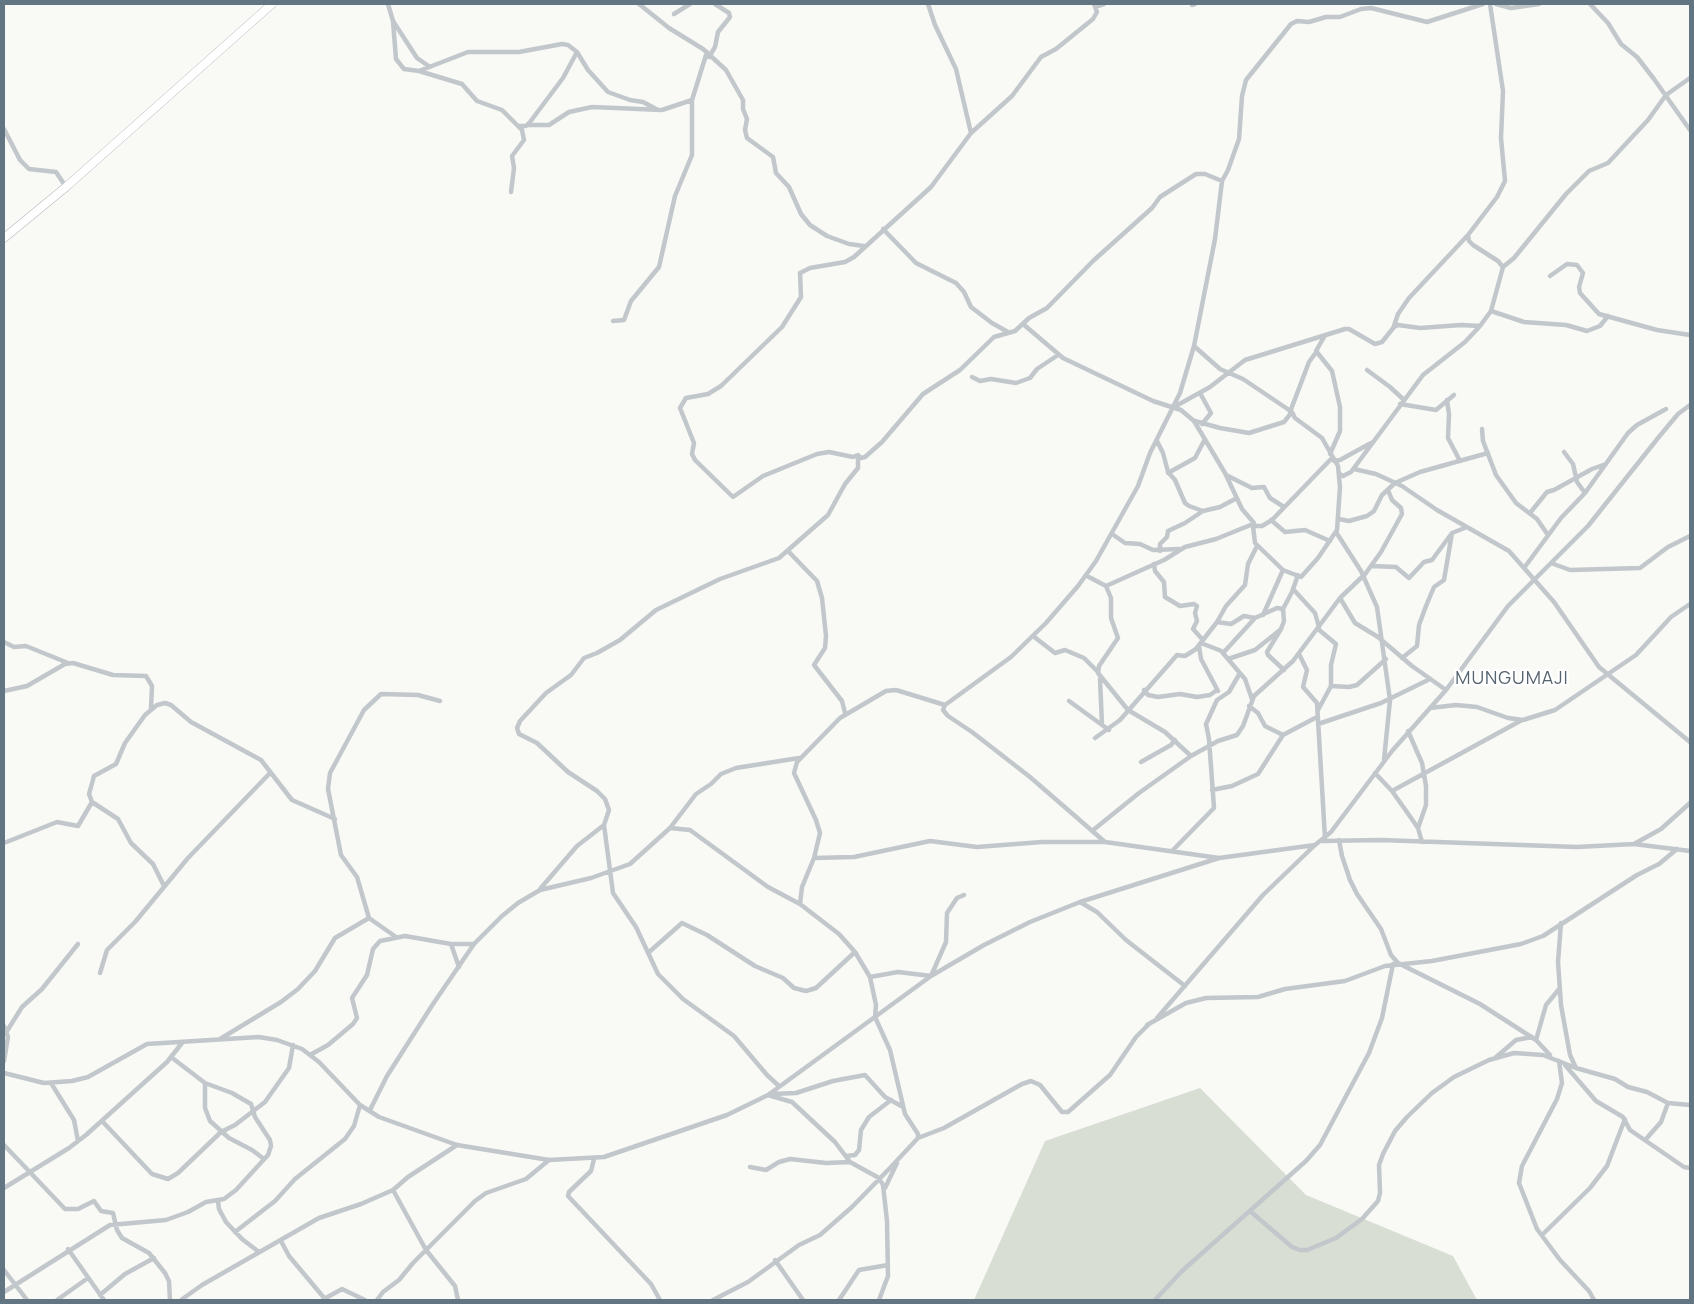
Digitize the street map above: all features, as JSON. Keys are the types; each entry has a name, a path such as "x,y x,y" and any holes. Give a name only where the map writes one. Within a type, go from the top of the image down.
{"highway":[{"path":"4,238 66,187 272,4"}],"street":[{"path":"388,4 393,21 393,41 397,63 404,70 419,71 462,84 477,100 502,110 519,126 525,137 512,156 514,168 511,192"},
{"path":"638,4 669,28 708,54 726,70 741,96 747,119 745,133 749,141 773,157 776,173 789,187 793,199 805,219 827,236 849,244 864,246"},
{"path":"674,14 690,4"},
{"path":"613,321 624,320 631,301 659,267 668,238 676,196 692,155 692,100 708,54 715,47 716,35 730,18 729,13 715,4"},
{"path":"928,4 935,25 956,69 971,133"},
{"path":"1104,4 1095,5 1096,16 1090,23 1041,57 1012,96 971,133 936,182 850,260 810,268 800,274 801,297 782,327 720,386 708,394 686,398 680,408 694,443 692,454 695,460 733,497 763,476 807,458 829,452 853,457 858,455 861,458 869,454 882,442 923,394 960,370 994,337 1015,331 1028,318 1047,308 1093,260 1168,191 1196,174 1205,174 1222,181"},
{"path":"1105,842 1030,777 944,713 945,706 1011,657 1033,636 1087,576 1138,486 1180,394 1194,346 1215,239 1222,181 1239,139 1242,96 1246,80 1291,24 1297,21 1309,22 1326,17 1340,18 1361,9 1371,8 1427,22 1483,4"},
{"path":"1173,407 1200,393 1245,360 1349,329 1378,344 1382,342 1394,327 1398,314 1409,298 1468,235 1497,197 1505,181 1501,138 1503,91 1490,4"},
{"path":"1496,4 1511,8 1540,4"},
{"path":"1590,4 1608,24 1621,44 1637,58 1690,130"},
{"path":"393,21 417,58 430,67"},
{"path":"419,71 468,52 519,52 562,44 568,45 577,52 588,70 608,92 643,102 658,110"},
{"path":"528,125 563,78 577,52"},
{"path":"1340,474 1343,476 1354,469 1401,402 1428,370 1465,342 1480,326 1491,311 1503,267 1514,258 1566,194 1589,171 1608,163 1654,112 1666,95 1690,78"},
{"path":"519,126 549,125 569,112 592,108 658,110 682,105 692,100"},
{"path":"4,129 20,160 29,170 56,172 66,187"},
{"path":"883,229 916,263 956,283 964,292 971,307 992,324 1008,332"},
{"path":"1468,235 1469,241 1498,261 1503,267"},
{"path":"1550,276 1567,264 1579,266 1584,273 1578,288 1595,311 1657,330 1690,335"},
{"path":"1491,311 1524,322 1566,325 1587,331 1600,326 1608,316"},
{"path":"1023,324 1058,355 1153,401 1173,407 1194,421 1249,433 1284,422 1291,412 1309,362 1324,336"},
{"path":"1394,327 1398,325 1420,328 1461,325 1480,326"},
{"path":"1194,346 1220,369 1229,371 1271,397 1322,438 1340,474 1339,519 1336,532 1308,571 1301,577 1283,570 1258,546 1254,540 1254,525 1194,421"},
{"path":"1317,351 1332,371 1340,402 1340,431 1332,458"},
{"path":"972,377 980,381 991,379 1016,383 1030,378 1037,369 1058,355"},
{"path":"1367,370 1390,387 1401,402 1436,410 1454,395"},
{"path":"1200,393 1211,413 1202,424"},
{"path":"1447,400 1449,414 1448,438 1460,461"},
{"path":"713,1300 743,1285 775,1260 820,1235 852,1207 918,1138 944,1128 1022,1084 1031,1081 1040,1085 1062,1112 1068,1112 1103,1083 1147,1025 1164,1013 1263,895 1323,839 1408,731 1446,690 1502,613 1588,526 1678,414 1690,405"},
{"path":"1524,568 1632,429 1666,409"},
{"path":"1482,429 1490,464 1499,480 1516,503 1537,519 1548,535"},
{"path":"1168,473 1195,458 1205,438"},
{"path":"1157,441 1168,473 1175,480 1187,505 1203,511"},
{"path":"1112,534 1125,543 1140,544 1160,551 1185,547 1254,525 1262,526 1271,520 1332,458 1372,442"},
{"path":"1564,452 1572,464 1575,478 1584,492"},
{"path":"1339,519 1349,521 1367,516 1374,511 1380,499 1395,483 1420,472 1488,453"},
{"path":"779,1086 767,1075 734,1036 683,1000 662,979 636,927 614,898 604,825 609,810 602,795 568,772 536,743 519,734 517,728 520,721 546,693 571,675 584,658 620,640 656,610 720,579 773,561 788,550 828,515 845,484 858,468 858,455"},
{"path":"1530,513 1544,494 1598,466 1606,464"},
{"path":"1354,469 1376,474 1395,483 1509,551 1554,602 1599,667 1690,742"},
{"path":"1226,475 1252,488 1264,487 1270,498 1284,507"},
{"path":"1092,831 1139,793 1191,756 1237,735 1243,726 1252,699 1284,670 1340,598 1371,566 1402,514 1401,508 1392,500 1388,490"},
{"path":"1160,551 1160,544 1167,537 1167,532 1203,511 1213,507 1218,508 1237,498"},
{"path":"1271,520 1285,532 1310,531 1330,541"},
{"path":"1371,566 1396,567 1409,578 1424,562 1432,560 1452,533 1467,527"},
{"path":"1336,532 1363,576 1377,607 1386,659 1390,700 1384,761"},
{"path":"1402,658 1417,646 1419,625 1426,606 1434,587 1444,580 1452,533"},
{"path":"1551,563 1570,570 1640,568 1668,547 1690,536"},
{"path":"1095,738 1109,730 1177,655 1185,656 1201,643 1217,622 1226,606 1245,585 1248,564 1258,546"},
{"path":"1106,586 1154,564 1185,547"},
{"path":"788,550 817,580 822,598 826,636 824,648 814,665 842,701 845,713"},
{"path":"1154,564 1155,571 1164,582 1165,598 1180,606 1194,604 1197,606 1195,613 1197,621 1193,629 1201,643 1201,659 1220,697"},
{"path":"1263,615 1283,570"},
{"path":"1284,670 1267,653 1281,629 1284,621 1283,608 1298,575"},
{"path":"1087,576 1106,586 1111,598 1111,618 1118,638 1097,671"},
{"path":"1212,790 1232,786 1258,774 1283,735 1317,714 1332,686 1331,665 1336,644 1318,628 1315,613 1293,589"},
{"path":"1340,598 1353,620 1446,690"},
{"path":"1392,791 1523,720 1555,710 1636,655 1671,617 1690,604"},
{"path":"1222,652 1255,618 1277,608 1283,608"},
{"path":"1217,622 1228,624 1246,616 1255,618"},
{"path":"1228,659 1255,650 1281,629"},
{"path":"1033,636 1055,653 1065,650 1084,658 1097,671 1100,678 1128,710 1156,726 1175,740 1191,756"},
{"path":"4,642 14,647 26,646 68,663 113,675 146,676 152,686 151,709"},
{"path":"1201,643 1222,652 1247,682 1252,699"},
{"path":"1298,654 1307,670 1303,687 1316,701 1323,839"},
{"path":"1332,686 1349,687 1357,685 1386,659"},
{"path":"4,691 27,686 68,663"},
{"path":"1173,850 1211,812 1214,804 1210,746 1206,721 1220,697 1229,692 1240,673"},
{"path":"1100,678 1102,725"},
{"path":"1318,724 1390,700 1430,679"},
{"path":"800,904 802,887 814,858 820,834 816,820 794,773 795,764 799,758 845,713 891,690 945,706"},
{"path":"1144,690 1148,695 1158,697 1180,694 1197,697 1210,695 1217,690"},
{"path":"396,937 369,918 356,878 341,855 336,839 335,819 328,789 330,773 364,710 384,693 400,696 418,695 440,701"},
{"path":"1070,701 1109,730"},
{"path":"4,843 57,822 78,826 92,802 90,787 94,776 116,764 125,743 151,709 161,704 171,705 191,722 261,760 292,800 335,819"},
{"path":"1430,708 1456,705 1477,708 1508,718 1523,720"},
{"path":"1250,706 1258,713 1265,726 1283,735"},
{"path":"1408,731 1422,763 1424,774 1426,805 1418,828"},
{"path":"1141,762 1171,745 1175,740"},
{"path":"370,1110 392,1068 474,944 518,903 540,890 591,878 634,862 670,828 696,794 711,784 721,774 736,768 799,758"},
{"path":"100,973 107,950 135,922 164,886 232,810 270,773"},
{"path":"1375,773 1392,791 1418,828 1422,842"},
{"path":"92,802 118,819 131,843 153,864 164,886"},
{"path":"1634,844 1661,829 1690,803"},
{"path":"540,890 577,846 604,825"},
{"path":"670,828 690,830 768,888 800,904 839,934 855,952 870,977 876,1005 875,1017 890,1050 903,1107 907,1118 917,1131 918,1138"},
{"path":"1323,839 1576,847 1634,844 1690,851"},
{"path":"1339,840 1350,880 1381,930 1396,964 1480,1004 1534,1038 1553,1058"},
{"path":"814,858 854,857 930,842 977,847 1042,842 1105,842 1173,850 1219,858"},
{"path":"4,1073 51,1083 88,1077 147,1044 259,1037 293,1045 310,1055 360,1105 379,1117 457,1145 549,1160 594,1158 727,1115 768,1095 931,976 1005,934 1080,902 1219,858 1316,845"},
{"path":"1147,1025 1191,1001 1206,998 1258,997 1290,988 1334,983 1396,964 1432,961 1521,944 1543,936 1658,864 1677,850"},
{"path":"931,976 946,942 947,912 957,898 964,894"},
{"path":"1080,902 1097,912 1126,940 1185,986"},
{"path":"218,1040 281,1002 298,989 315,971 335,938 369,918"},
{"path":"648,953 682,923 707,935 755,966 783,978 790,986 806,991 816,988 855,952"},
{"path":"1561,923 1558,962 1560,988 1570,1055 1576,1068"},
{"path":"310,1055 328,1045 353,1024 357,1018 352,998 367,975 373,949 380,941 396,937 451,944 474,944"},
{"path":"7,1031 22,1007 42,989 78,944"},
{"path":"451,944 459,967"},
{"path":"1155,1300 1182,1272 1306,1162 1328,1134 1362,1068 1371,1046 1382,1018 1396,964"},
{"path":"870,977 898,972 931,976"},
{"path":"1534,1038 1546,1005 1560,988"},
{"path":"4,1026 7,1031 8,1043 4,1061"},
{"path":"1494,1059 1516,1040 1534,1038"},
{"path":"4,1188 78,1141 171,1057 182,1043"},
{"path":"102,1121 152,1174 168,1180 178,1174 220,1132 235,1125 252,1108 260,1106 285,1075 292,1060 293,1045"},
{"path":"1250,1211 1292,1247 1300,1250 1307,1250 1336,1238 1362,1220 1378,1201 1380,1193 1379,1164 1395,1130 1432,1093 1454,1077 1494,1059 1525,1053 1553,1058 1576,1068 1615,1079 1628,1087 1647,1092 1668,1103 1690,1105"},
{"path":"4,1292 68,1250 115,1223 166,1220 188,1212 206,1202 218,1201 236,1190 264,1160 270,1151 270,1140 252,1108 232,1093 205,1083 191,1075 171,1057"},
{"path":"1562,1062 1596,1101 1625,1119 1630,1130 1646,1139 1684,1167 1690,1168"},
{"path":"1562,1062 1562,1082 1557,1099 1534,1139 1519,1176 1525,1202 1537,1230 1594,1300"},
{"path":"768,1095 796,1093 833,1081 865,1075 891,1100 903,1107"},
{"path":"51,1083 74,1120 78,1141"},
{"path":"205,1083 206,1114 220,1132 264,1160"},
{"path":"768,1095 792,1102 835,1142 850,1162 879,1178 885,1189 888,1265 887,1279 879,1300"},
{"path":"846,1156 855,1155 858,1150 862,1130 869,1117 891,1100"},
{"path":"1646,1139 1661,1122 1668,1103"},
{"path":"235,1232 254,1219 275,1201 295,1179 345,1139 354,1126 360,1105"},
{"path":"1542,1235 1590,1188 1607,1166 1625,1119"},
{"path":"4,1145 65,1209 78,1209 94,1201 101,1211 113,1213 115,1223 122,1238 145,1250 154,1258 168,1278 170,1300"},
{"path":"181,1300 319,1218 361,1204 392,1190 408,1177 457,1145"},
{"path":"594,1158 592,1171 569,1192 568,1196 651,1284 660,1300"},
{"path":"885,1189 899,1158"},
{"path":"750,1167 766,1170 779,1162 790,1159 826,1163 850,1162"},
{"path":"377,1300 383,1292 397,1282 480,1196 520,1182 549,1160"},
{"path":"392,1190 426,1250 455,1286 458,1300"},
{"path":"218,1201 221,1213 235,1232 259,1252"},
{"path":"281,1241 289,1256 324,1300 342,1289 365,1300"},
{"path":"68,1250 104,1300"},
{"path":"100,1295 125,1274 154,1258"},
{"path":"775,1260 803,1300"},
{"path":"839,1300 859,1270 888,1265"},
{"path":"4,1270 27,1300"},
{"path":"57,1300 88,1278"}],"shaded area":[{"path":"1200,1088 1306,1195 1453,1256 1477,1300 974,1300 1045,1141"}],"district":[{"name":"MUNGUMAJI","path":"1512,679"}]}
